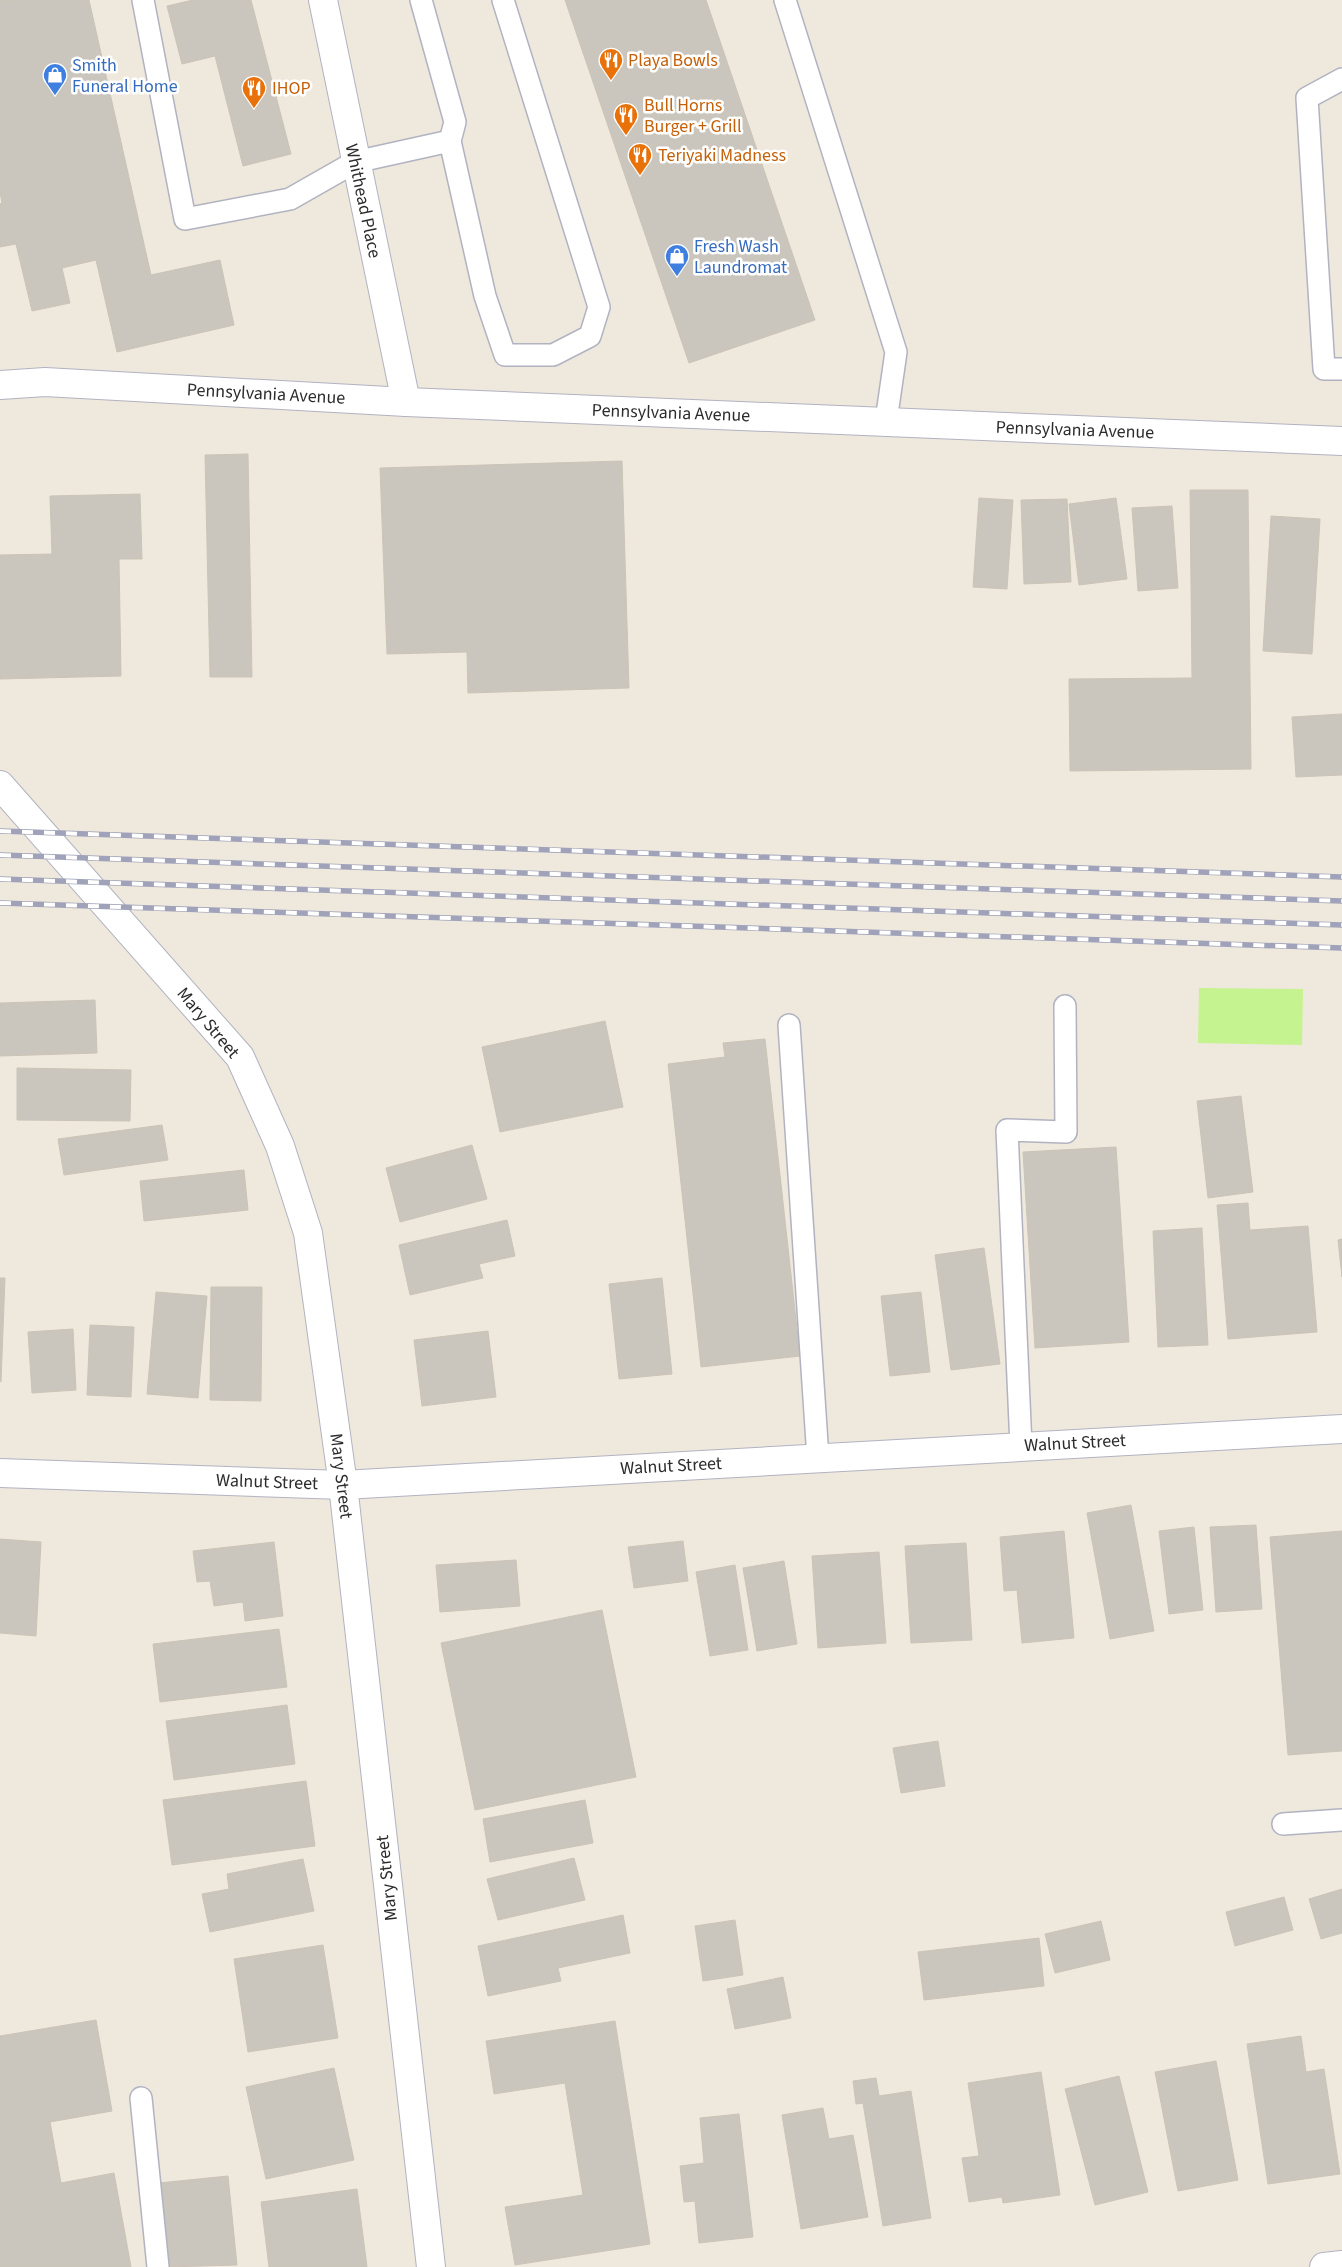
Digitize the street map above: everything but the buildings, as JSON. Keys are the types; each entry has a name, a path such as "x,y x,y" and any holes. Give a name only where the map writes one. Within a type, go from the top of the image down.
{"street":[{"name":"Whithead Place","path":"322,0 406,402"},
{"name":"Pennsylvania Avenue","path":"0,385 45,382 406,402 1342,441"},
{"name":"Mary Street","path":"0,785 240,1057 280,1146 308,1234 343,1485 431,2267"},
{"name":"Walnut Street","path":"0,1473 343,1485 1342,1429"},
{"path":"1324,2267 1342,2265"}],"lane":[{"path":"143,0 185,219 290,199 355,162 450,141"},
{"path":"421,0 455,122 450,141 485,296 505,355 553,355 590,336 599,307 503,0"},
{"path":"785,0 896,352 886,422"},
{"path":"1342,79 1307,98 1324,369 1342,369"},
{"path":"1021,1446 1007,1130 1066,1132 1065,1006"},
{"path":"789,1025 818,1458"},
{"path":"1283,1824 1342,1820"},
{"path":"141,2098 158,2267"}],"green space":[{"path":"1199,988 1303,989 1302,1045 1198,1043"}],"railway":[{"path":"0,831 1342,877"},
{"path":"0,855 1342,901"},
{"path":"0,879 1342,925"},
{"path":"0,903 1342,948"}],"place":[{"name":"Playa Bowls","path":"611,81"},
{"name":"Smith Funeral Home","path":"55,96"},
{"name":"IHOP","path":"254,109"},
{"name":"Bull Horns Burger + Grill","path":"626,136"},
{"name":"Teriyaki Madness","path":"640,176"},
{"name":"Fresh Wash Laundromat","path":"677,277"}]}
